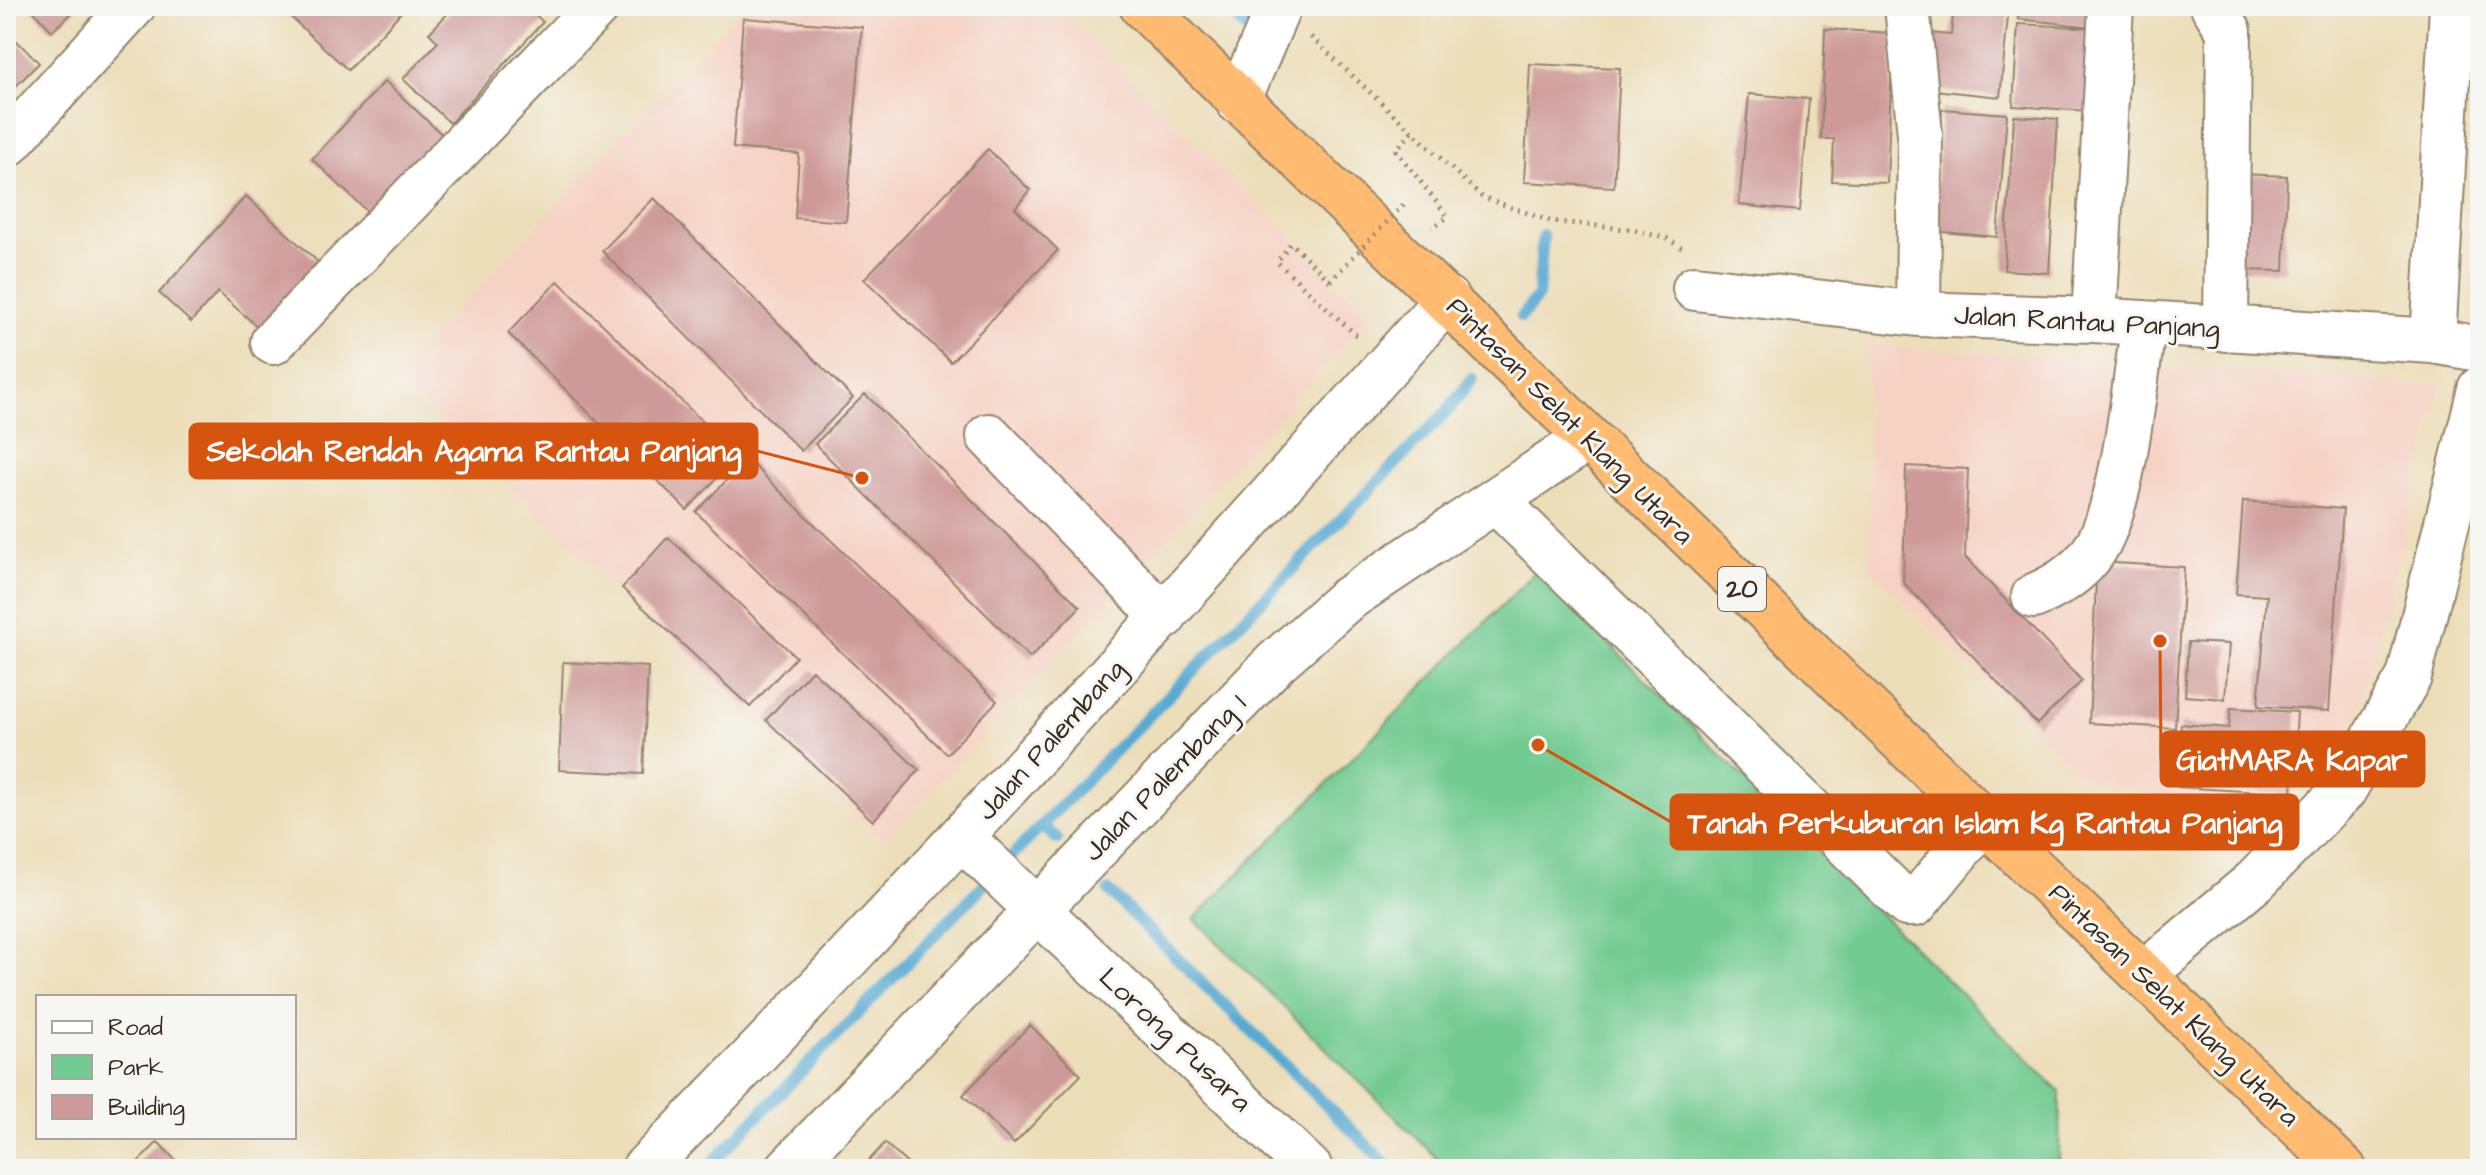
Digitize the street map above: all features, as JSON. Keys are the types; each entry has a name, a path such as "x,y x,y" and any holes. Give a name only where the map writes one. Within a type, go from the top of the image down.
{"highway":[{"name":"Pintasan Selat Klang Utara","path":"1142,6 2344,1169"}],"street":[{"path":"8,141 133,6"},
{"path":"273,342 597,6"},
{"path":"1238,101 1279,6"},
{"path":"1907,6 1920,134 1918,314"},
{"path":"2094,320 2111,6"},
{"path":"2213,6 2229,31 2226,329"},
{"path":"2433,341 2452,6"},
{"name":"Jalan Rantau Panjang","path":"1695,288 1918,314 2144,323 2433,341 2480,349"},
{"name":"Jalan Palembang","path":"644,1169 972,848 1164,617 1447,299"},
{"path":"2034,596 2065,582 2099,543 2116,494 2144,323"},
{"path":"2144,974 2255,881 2344,790 2402,690 2409,677 2480,389"},
{"path":"989,436 1164,617"},
{"name":"Jalan Palembang 1","path":"788,1169 1031,904 1276,662 1346,600 1587,439"},
{"path":"1496,501 1907,904 1915,904 1983,821"},
{"name":"Lorong Pusara","path":"972,848 1310,1169"}],"path":[{"path":"1279,6 1482,197 1550,221 1635,230 1668,239 1682,248 1695,288"},
{"path":"1412,132 1396,150 1448,217 1434,230 1425,221"},
{"path":"1329,308 1277,262 1291,243 1330,281 1406,202 1415,211"}],"shaded area":[{"path":"745,6 1056,6 1371,316 1129,581 883,842 394,376"},
{"path":"1866,345 2441,385 2359,713 2269,827 2085,778 1870,569"}],"green space":[{"path":"1536,571 2060,1092 2059,1169 1448,1169 1194,919"}],"building":[{"path":"29,6 80,6 52,31"},
{"path":"398,6 403,10 348,70 281,8"},
{"path":"455,6 526,6 543,22 450,123 403,79 438,42 429,33"},
{"path":"1954,6 2009,6 2000,97 1924,89 1929,33 1951,35"},
{"path":"2019,6 2094,6 2093,27 2018,19"},
{"path":"743,18 862,27 846,222 795,218 799,154 733,148"},
{"path":"2018,24 2094,28 2089,111 2013,106"},
{"path":"1825,29 1893,33 1887,183 1832,181 1834,139 1821,139"},
{"path":"6,30 39,63 6,96"},
{"path":"1530,64 1620,68 1614,187 1524,182"},
{"path":"385,81 451,143 377,221 312,159"},
{"path":"1749,94 1809,99 1800,211 1739,205"},
{"path":"1942,109 2007,114 1997,237 1932,231"},
{"path":"2014,116 2058,119 2049,273 2004,270"},
{"path":"988,149 1030,190 1015,208 1058,250 951,362 864,279"},
{"path":"2241,174 2287,176 2284,271 2239,270"},
{"path":"246,196 328,271 269,337 218,292 191,322 159,293"},
{"path":"654,198 853,398 801,451 602,251"},
{"path":"558,281 738,456 687,510 508,333"},
{"path":"865,394 1080,607 1030,658 815,444"},
{"path":"747,459 997,701 947,754 696,512"},
{"path":"1906,466 1968,469 1965,557 2082,681 2037,724 1903,582"},
{"path":"2243,501 2343,509 2329,711 2258,706 2267,596 2236,594"},
{"path":"668,537 796,657 750,707 622,588"},
{"path":"2097,562 2184,567 2175,728 2089,723"},
{"path":"2188,642 2229,644 2225,699 2185,696"},
{"path":"563,662 648,667 643,774 559,770"},
{"path":"812,670 919,770 873,821 766,720"},
{"path":"2231,708 2297,712 2292,794 2178,787 2181,724 2229,728"},
{"path":"1030,1025 1081,1075 1014,1144 963,1095"},
{"path":"158,1142 184,1169 131,1169"},
{"path":"885,1143 913,1169 861,1169"}],"waterway":[{"path":"1226,6 1247,29"},
{"path":"1521,317 1538,296 1543,236"},
{"path":"706,1169 1450,408 1472,379"},
{"path":"1042,825 1057,839"},
{"path":"1109,891 1391,1169"}],"place":[{"name":"Sekolah Rendah Agama Rantau Panjang","path":"862,478"},
{"name":"GiatMARA Kapar","path":"2160,641"},
{"name":"Tanah Perkuburan Islam Kg Rantau Panjang","path":"1538,745"}]}
